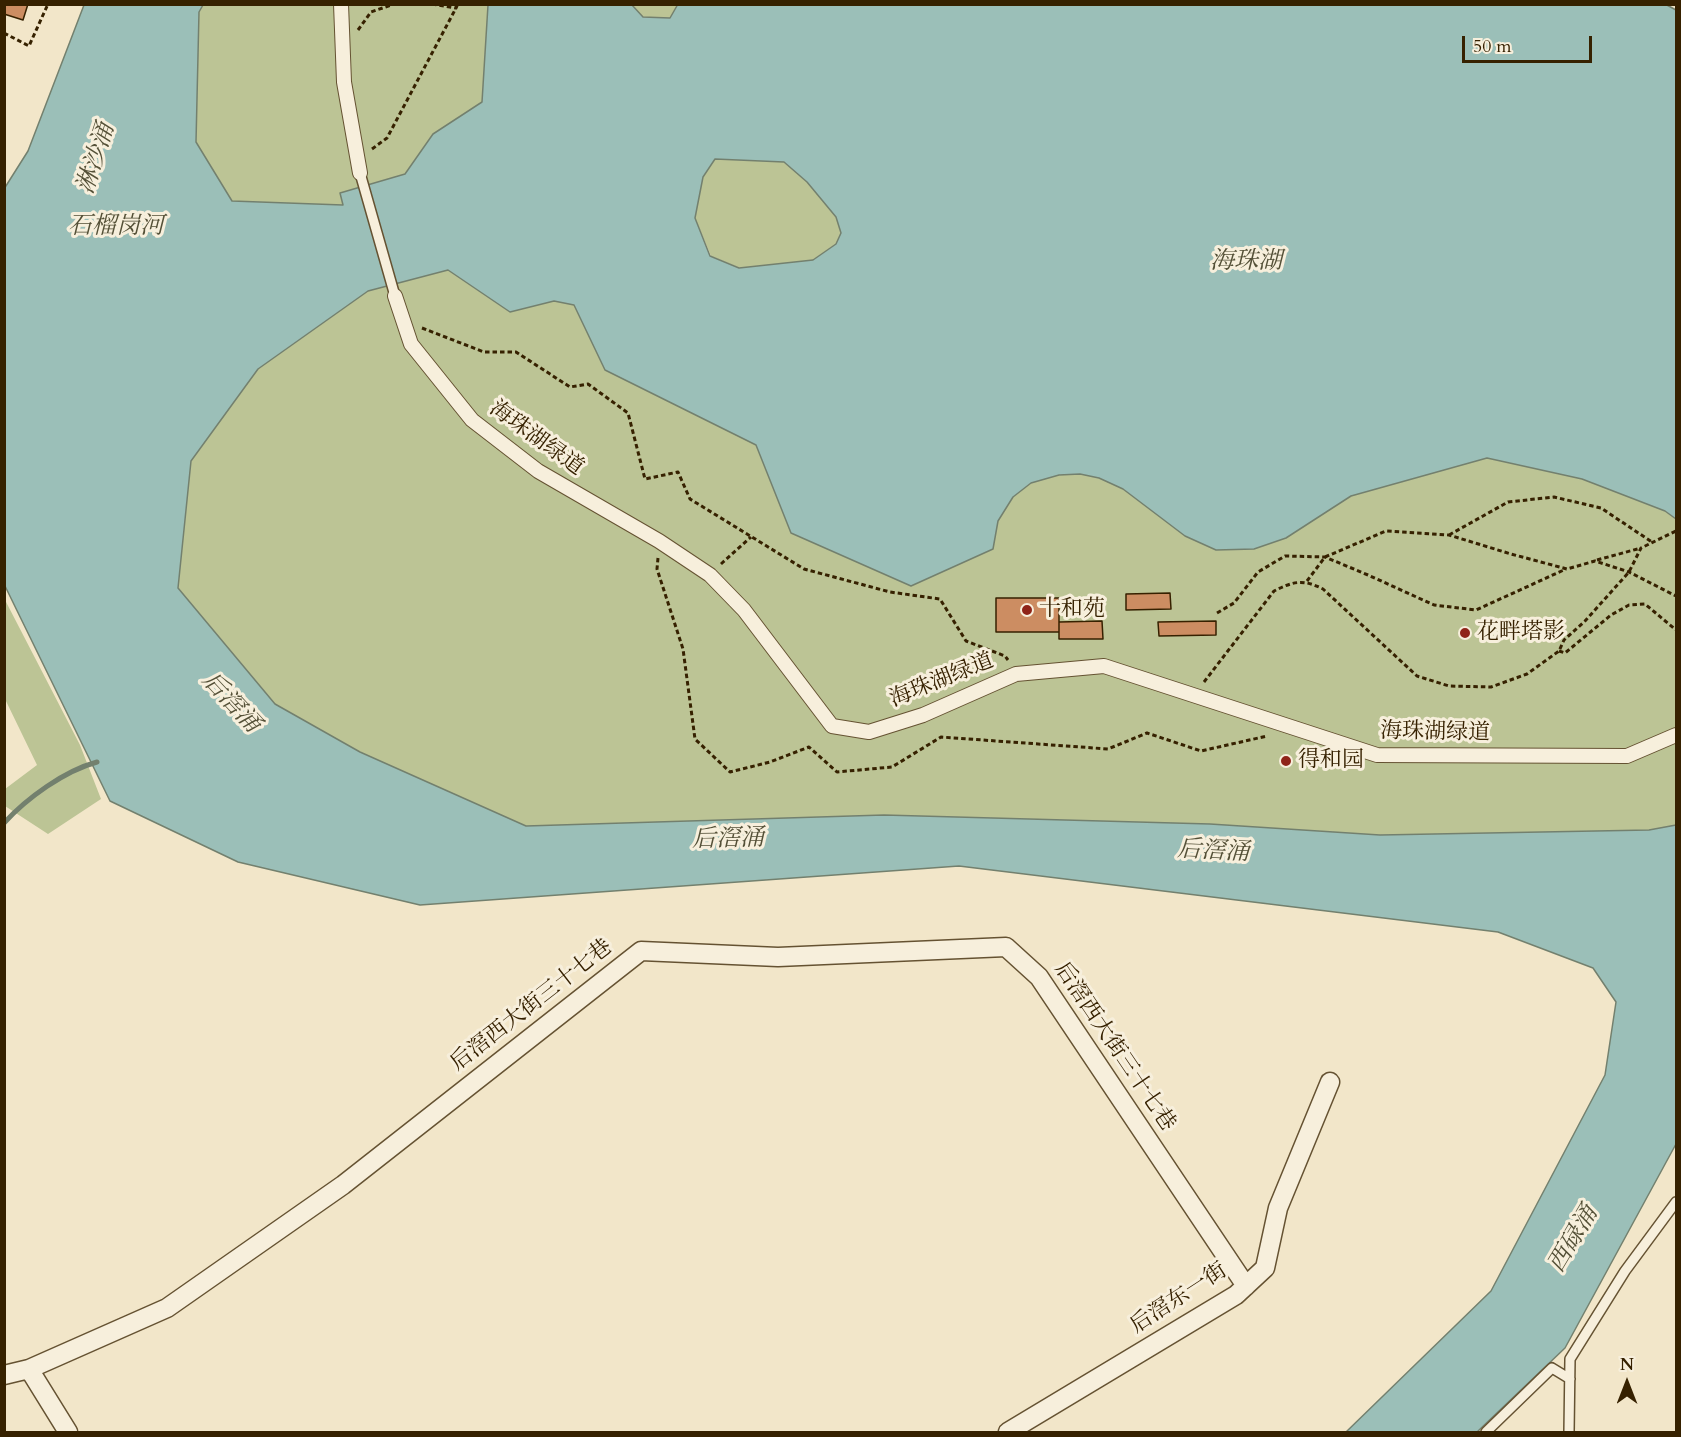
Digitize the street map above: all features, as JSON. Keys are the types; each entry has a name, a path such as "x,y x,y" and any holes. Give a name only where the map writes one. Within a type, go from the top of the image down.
{"street":[{"path":"341,4 344,82 360,166"},
{"name":"海珠湖绿道","path":"395,296 411,344 472,420 538,471 659,541 710,575 744,610 832,726 868,732 923,715 1016,674 1104,666 1377,754 1627,756 1677,735"},
{"name":"后滘西大街三十七巷","path":"4,1375 30,1369 167,1308 343,1185 641,951 778,957 1006,947 1039,977 1246,1286"},
{"name":"后滘东一街","path":"1008,1432 1236,1295 1265,1268 1278,1208 1330,1082"},
{"path":"30,1369 68,1432"}],"lane":[{"path":"360,166 395,296"},
{"path":"1569,1432 1570,1359 1625,1271 1677,1202"},
{"path":"1486,1432 1552,1368 1570,1379"}],"path":[{"path":"4,33 29,46 48,4"},
{"path":"342,50 371,12 394,4"},
{"path":"360,166 387,138 457,6 432,4"},
{"path":"404,321 484,352 516,352 570,387 588,384 628,413 645,479 678,472 690,500 804,569 890,592 940,599 966,641 1005,656 1016,674"},
{"path":"1449,535 1508,501 1554,497 1601,508 1652,542"},
{"path":"1307,581 1325,557 1386,531 1449,535 1567,569"},
{"path":"1217,613 1234,603 1258,572 1285,556 1325,557 1434,605 1476,610 1515,590 1567,569 1641,548 1677,531"},
{"path":"710,575 750,537"},
{"path":"1193,695 1274,591 1288,584 1307,581 1323,589 1417,676 1449,686 1491,687 1527,674 1559,651 1564,640 1585,621 1629,572 1641,548"},
{"path":"1595,561 1629,572 1677,597"},
{"path":"1559,651 1565,653 1611,615 1629,604 1645,604 1677,630"}],"green space":[{"path":"203,5 488,5 482,102 433,134 405,174 340,193 344,205 232,201 196,142 199,12"},
{"path":"632,5 678,5 670,18 643,17"},
{"path":"715,159 784,162 807,182 836,217 841,233 836,244 813,260 740,268 711,256 695,218 703,177"},
{"path":"448,270 510,312 554,301 574,305 605,370 756,445 791,533 992,549 998,521 1013,497 1031,483 1059,475 1080,474 1099,478 1123,489 1216,550 1254,549 1286,538 1351,496 1487,458 1582,479 1665,511 1676,519 1676,825 1649,830 1380,835 1210,824 884,815 526,826 360,752 275,704 178,588 191,461 258,369 368,291"},
{"path":"4,598 80,745 101,799 48,834 5,806 5,789 37,765 5,699"}],"water":[{"name":"海珠湖","path":"678,4 1665,4 1676,10 1676,519 1665,511 1582,479 1487,458 1351,496 1286,538 1254,549 1216,550 1185,536 1123,489 1099,478 1080,474 1059,475 1031,483 1013,497 998,521 993,549 911,586 791,533 756,445 605,370 574,305 554,301 510,312 448,270 368,291 258,369 191,461 178,588 275,704 360,752 526,826 884,815 1210,824 1380,835 1649,830 1676,825 1676,1144 1565,1348 1477,1432 1346,1432 1491,1291 1605,1075 1616,1002 1593,968 1498,932 959,866 420,905 238,862 110,801 5,586 4,189 28,151 84,5 203,5 199,12 196,142 232,201 343,205 340,193 405,174 433,134 482,102 488,5 632,5 643,17 670,18","holes":["715,159 784,162 807,182 836,217 841,233 836,244 813,260 739,268 710,256 695,218 703,177"]}],"building":[{"path":"4,4 28,4 23,20 4,14"},
{"path":"1170,593 1171,609 1126,610 1126,594"},
{"name":"十和苑","path":"996,598 1059,598 1059,632 996,632"},
{"path":"1102,621 1103,639 1059,639 1059,622"},
{"path":"1216,621 1216,635 1159,636 1158,622"}],"waterway":[{"path":"4,823 47,786 84,766 97,762"}],"place":[{"name":"十和苑","path":"1027,610"},
{"name":"花畔塔影","path":"1465,633"},
{"name":"得和园","path":"1286,761"}],"water label":[{"name":"淋沙涌","path":"97,159"},
{"name":"石榴岗河","path":"116,227"},
{"name":"后滘涌","path":"230,703"},
{"name":"后滘涌","path":"728,840"},
{"name":"后滘涌","path":"1213,852"},
{"name":"西碌涌","path":"1574,1240"}]}
